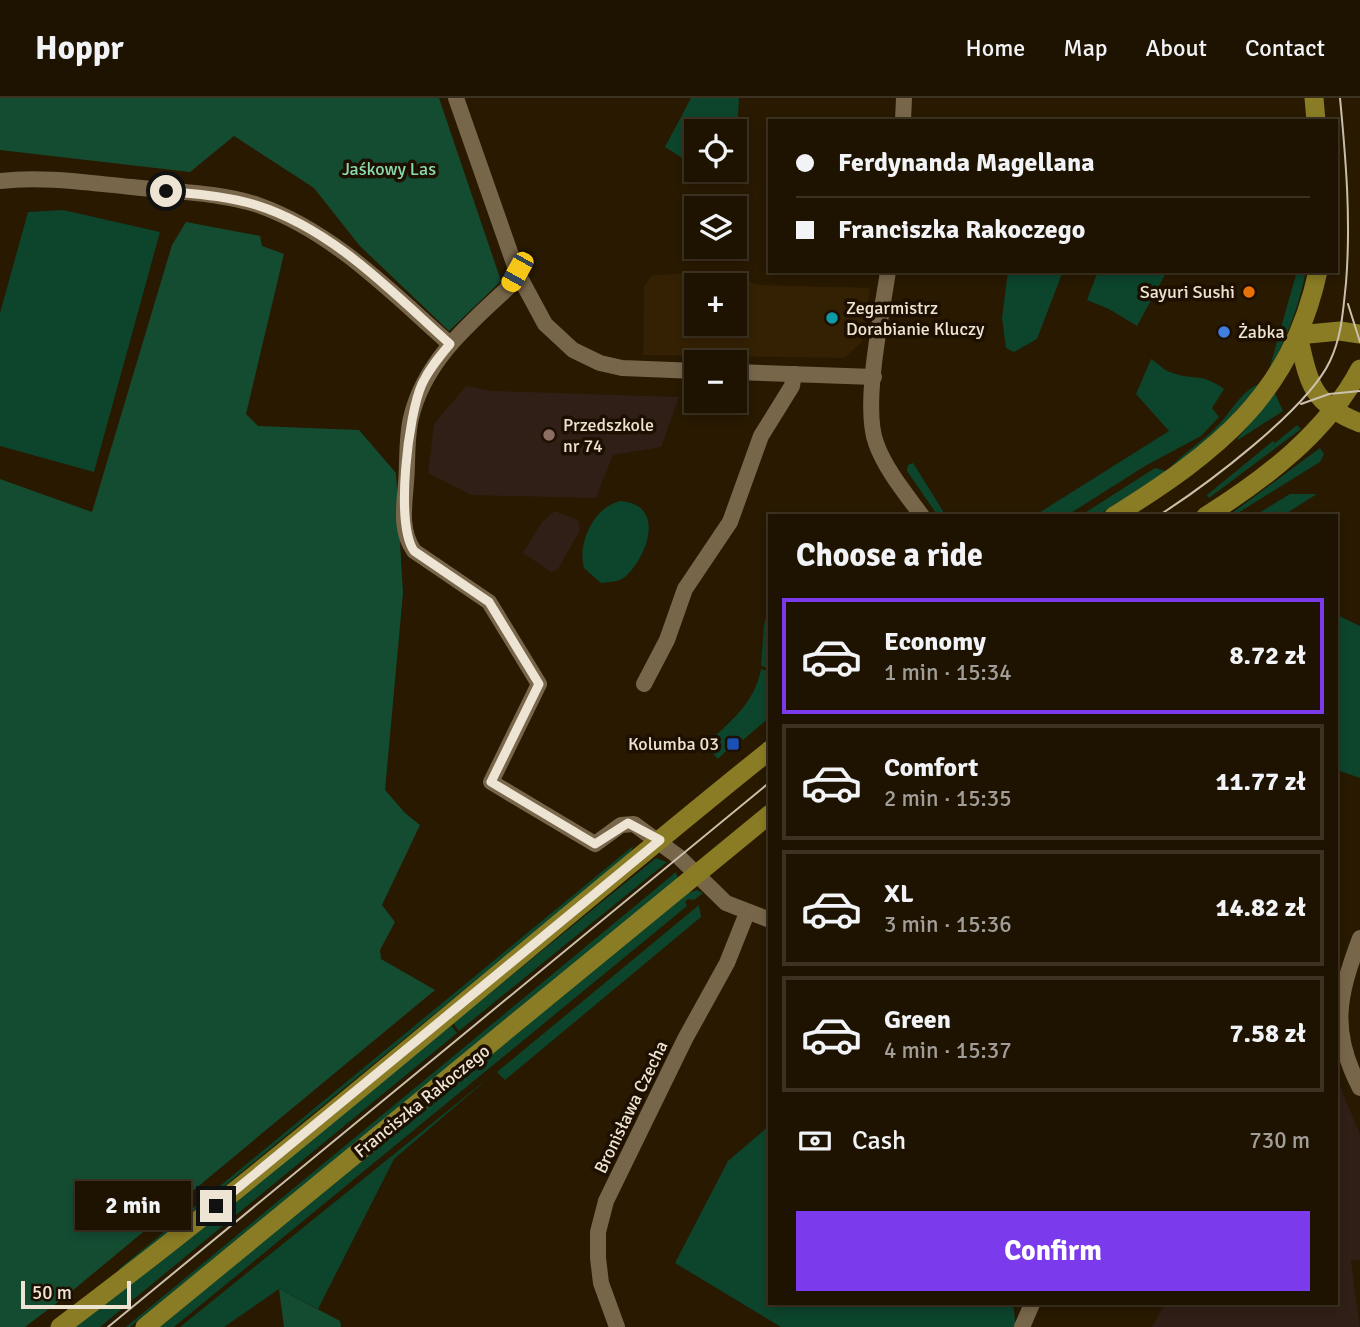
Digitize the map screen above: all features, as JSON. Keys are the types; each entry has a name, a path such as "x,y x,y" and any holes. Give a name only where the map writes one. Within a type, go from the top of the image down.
{"main road":[{"path":"1314,98 1316,119"},
{"path":"1117,514 1167,483 1226,437 1248,414 1287,360 1298,335 1317,273"},
{"path":"1298,335 1340,331 1360,334"},
{"path":"1298,335 1312,389 1333,411 1360,423"},
{"path":"1209,514 1271,471 1333,411 1360,369"},
{"path":"60,1327 157,1254 768,752"},
{"name":"Franciszka Rakoczego","path":"145,1327 768,816"}],"street":[{"path":"456,98 517,272 545,324 573,350 600,363 622,368 684,370"},
{"path":"903,119 904,98"},
{"path":"0,181 33,177 223,197 257,205 307,229 346,253 450,344"},
{"path":"517,272 510,286 450,344 422,384 410,419 404,515 406,540 414,551 489,602 539,684 491,782 595,844 628,823 660,840 726,903 768,919"},
{"path":"888,273 874,377 872,425 876,444 921,514"},
{"path":"747,372 874,377"},
{"path":"644,684 667,640 685,589 730,522 761,436 792,386 794,374"},
{"name":"Bronisława Czecha","path":"617,1327 601,1283 598,1258 598,1232 606,1201 685,1039 727,963 747,913"},
{"path":"1360,938 1344,982 1339,1013 1343,1052 1360,1088"},
{"path":"1022,1327 1032,1305"}],"shaded area":[{"path":"684,274 684,336 747,336 747,281 760,285 870,288 862,342 844,358 747,357 747,350 684,350 684,356 643,355 644,286 652,275"},
{"name":"Przedszkole nr 74","path":"466,386 492,391 679,397 661,447 613,455 596,498 472,495 428,473 434,424"},
{"path":"555,511 578,520 580,530 558,569 551,572 523,553 542,522"},
{"path":"1338,1080 1360,1135 1360,1260 1351,1261 1360,1327 1152,1327 1164,1305 1338,1305"}],"green space":[{"name":"Jaśkowy Las","path":"0,98 439,98 501,281 449,331 359,245 314,188 234,136 190,172 0,150"},
{"path":"691,98 739,98 738,119 684,119 684,159 665,147"},
{"path":"63,210 160,232 94,472 0,446 0,313 28,212"},
{"path":"186,222 260,236 262,246 284,254 246,414 258,426 359,430 396,473 403,593 385,790 405,813 420,825 382,905 395,922 380,950 381,959 435,990 66,1296 25,1327 0,1327 0,479 92,512 172,245"},
{"path":"1008,273 1062,273 1037,339 1014,352 1006,348 1002,318"},
{"path":"1097,273 1166,273 1137,326 1109,309 1087,300"},
{"path":"1296,273 1306,273 1287,334 1269,370"},
{"path":"1151,359 1167,371 1203,378 1224,389 1212,408 1219,417 1201,436 1145,466 1069,514 1037,514 1169,431 1136,394"},
{"path":"1260,384 1217,433 1167,471 1215,429 1244,395"},
{"path":"1275,393 1283,411 1238,440 1237,439"},
{"path":"1297,425 1301,429 1209,498 1207,495 1273,441 1275,443"},
{"path":"1320,448 1324,454 1320,462 1236,514 1231,514"},
{"path":"913,463 945,514 937,514 907,471 908,465"},
{"path":"1155,468 1167,471 1100,514 1083,514"},
{"path":"1290,494 1317,494 1285,514 1257,514"},
{"path":"620,501 634,504 643,511 648,520 649,531 642,555 625,577 601,583 584,568 582,558 585,537 602,510"},
{"path":"768,613 768,668 761,666 764,624"},
{"path":"1338,615 1360,626 1360,778 1338,770"},
{"path":"761,669 768,671 768,719 743,740 740,737 718,759 705,745 747,702"},
{"path":"633,846 631,853 121,1271 119,1269"},
{"path":"656,858 667,862 459,1031 453,1023"},
{"path":"676,872 678,879 130,1327 126,1327"},
{"path":"697,890 703,893 694,900 688,899 685,902 687,906 174,1327 159,1327 688,893"},
{"path":"699,905 701,917 505,1080 497,1072"},
{"path":"451,1025 457,1033 100,1327 75,1327 199,1232"},
{"path":"492,1075 394,1159 318,1309 279,1289 224,1327 180,1327"},
{"path":"768,1127 768,1305 1013,1305 1016,1327 781,1327 675,1263 728,1161"},
{"path":"279,1289 340,1321 341,1327 284,1327"}],"tram line":[{"path":"1161,514 1227,467 1278,424 1300,402 1330,361 1341,323 1348,236 1340,98"},
{"path":"1348,304 1360,342"},
{"path":"1301,404 1329,394 1360,391"},
{"path":"108,1327 768,784"}],"place":[{"name":"Sayuri Sushi","path":"1249,292"},
{"name":"Zegarmistrz Dorabianie Kluczy","path":"832,318"},
{"name":"Żabka","path":"1224,332"},
{"name":"Przedszkole nr 74","path":"549,435"},
{"name":"Kolumba 03","path":"733,744"}],"route":[{"path":"166,191 223,197 257,205 283,216 358,263 450,344 422,384 410,419 404,515 406,540 414,551 489,602 539,684 491,782 595,844 612,830 628,823 660,840 216,1206"}]}
